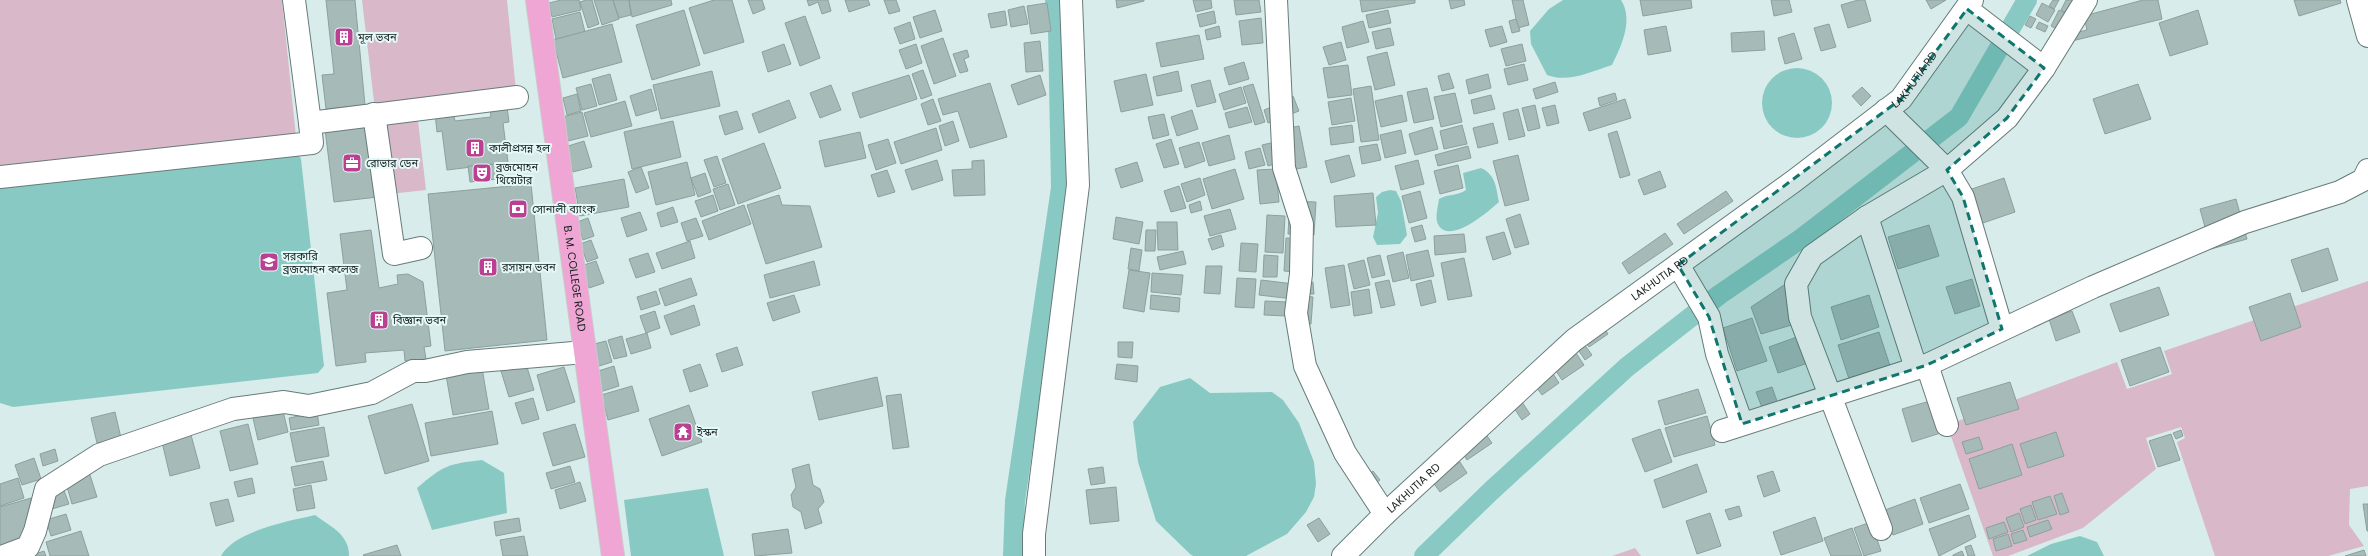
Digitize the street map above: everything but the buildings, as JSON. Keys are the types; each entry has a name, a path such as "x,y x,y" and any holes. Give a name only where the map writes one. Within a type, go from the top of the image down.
{"main road":[{"name":"B. M. COLLEGE ROAD","path":"537,0 613,556"}],"street":[{"path":"0,177 312,143 294,0"},
{"path":"1034,556 1034,534 1078,185 1071,0"},
{"path":"1276,0 1284,168 1302,224 1301,274 1296,313 1305,366 1345,452 1385,514"},
{"path":"1881,529 1800,317 1796,284 1812,256 1867,217 1947,170 2007,118 2044,68 2086,0"},
{"path":"2358,0 2368,36"},
{"path":"1969,4 2044,68"},
{"name":"LAKHUTIA RD","path":"1343,556 1385,514 1574,340 1794,181 1900,99 1969,4"},
{"path":"310,123 517,97"},
{"path":"1886,110 1947,170 1963,197 2002,329"},
{"path":"374,114 394,254 420,248"},
{"path":"1678,265 1709,317 1732,427 1922,366 2093,287 2245,222 2340,192 2363,180 2368,170"},
{"path":"1867,217 1922,366 1947,425"},
{"path":"4,556 28,547 36,531 46,489 99,455 233,409 284,402 309,406 372,393 412,371 468,362 585,352"}],"highlighted area":[{"path":"1967,9 2044,68 2007,118 1947,170 1963,197 2002,329 1927,365 1742,424 1709,317 1678,265 1901,99"}],"shaded area":[{"path":"0,0 282,0 296,137 0,176"},
{"path":"362,0 507,0 516,91 375,110"},
{"path":"418,121 426,190 390,194 382,125"},
{"path":"2368,281 2368,486 2350,489 2349,525 2364,546 2328,556 2215,556 2177,442 2185,438 2181,427 2146,438 2156,469 2083,528 2008,556 1993,556 1947,425 2117,362 2127,389 2172,374 2164,351"},
{"path":"1635,548 1641,556 1612,556"}],"water":[{"path":"1563,0 1621,0 1625,8 1626,16 1625,33 1612,65 1580,76 1563,78 1547,75 1531,44 1530,31 1549,9"},
{"path":"1797,68 1810,71 1822,78 1829,90 1832,103 1829,116 1822,128 1810,135 1797,138 1784,135 1772,128 1765,116 1762,103 1765,90 1772,78 1784,71"},
{"path":"296,150 301,159 324,366 318,373 13,407 0,403 0,179"},
{"path":"1481,168 1490,174 1496,186 1499,202 1479,218 1461,229 1445,231 1439,226 1437,220 1439,199 1466,190 1463,173"},
{"path":"1390,190 1396,191 1401,201 1407,235 1400,244 1377,245 1373,237 1378,213 1376,197 1382,192"},
{"path":"1190,378 1210,393 1272,392 1283,400 1299,423 1314,462 1316,484 1314,497 1306,512 1287,534 1246,556 1193,556 1156,521 1138,462 1133,422 1160,387"},
{"path":"482,460 504,473 507,513 432,530 417,488 440,470 461,463"},
{"path":"708,488 724,556 631,556 624,500"},
{"path":"315,515 333,527 343,537 346,542 349,556 221,556 228,547 238,540 263,528"},
{"path":"2080,536 2097,542 2104,556 2027,556 2051,544"}],"waterway":[{"path":"1013,556 1015,501 1061,188 1058,29 1055,0"},
{"path":"1424,556 1491,491 1627,367 1719,295 1802,238 1959,117 2027,0"}],"place":[{"name":"মূল ভবন","path":"344,37"},
{"name":"কালীপ্রসন্ন হল","path":"475,148"},
{"name":"রোভার ডেন","path":"352,163"},
{"name":"ব্রজমোহন থিয়েটার","path":"482,173"},
{"name":"সোনালী ব্যাংক","path":"518,209"},
{"name":"সরকারি ব্রজমোহন কলেজ","path":"269,262"},
{"name":"রসায়ন ভবন","path":"488,267"},
{"name":"বিজ্ঞান ভবন","path":"379,320"},
{"name":"ইস্কন","path":"683,432"}]}
